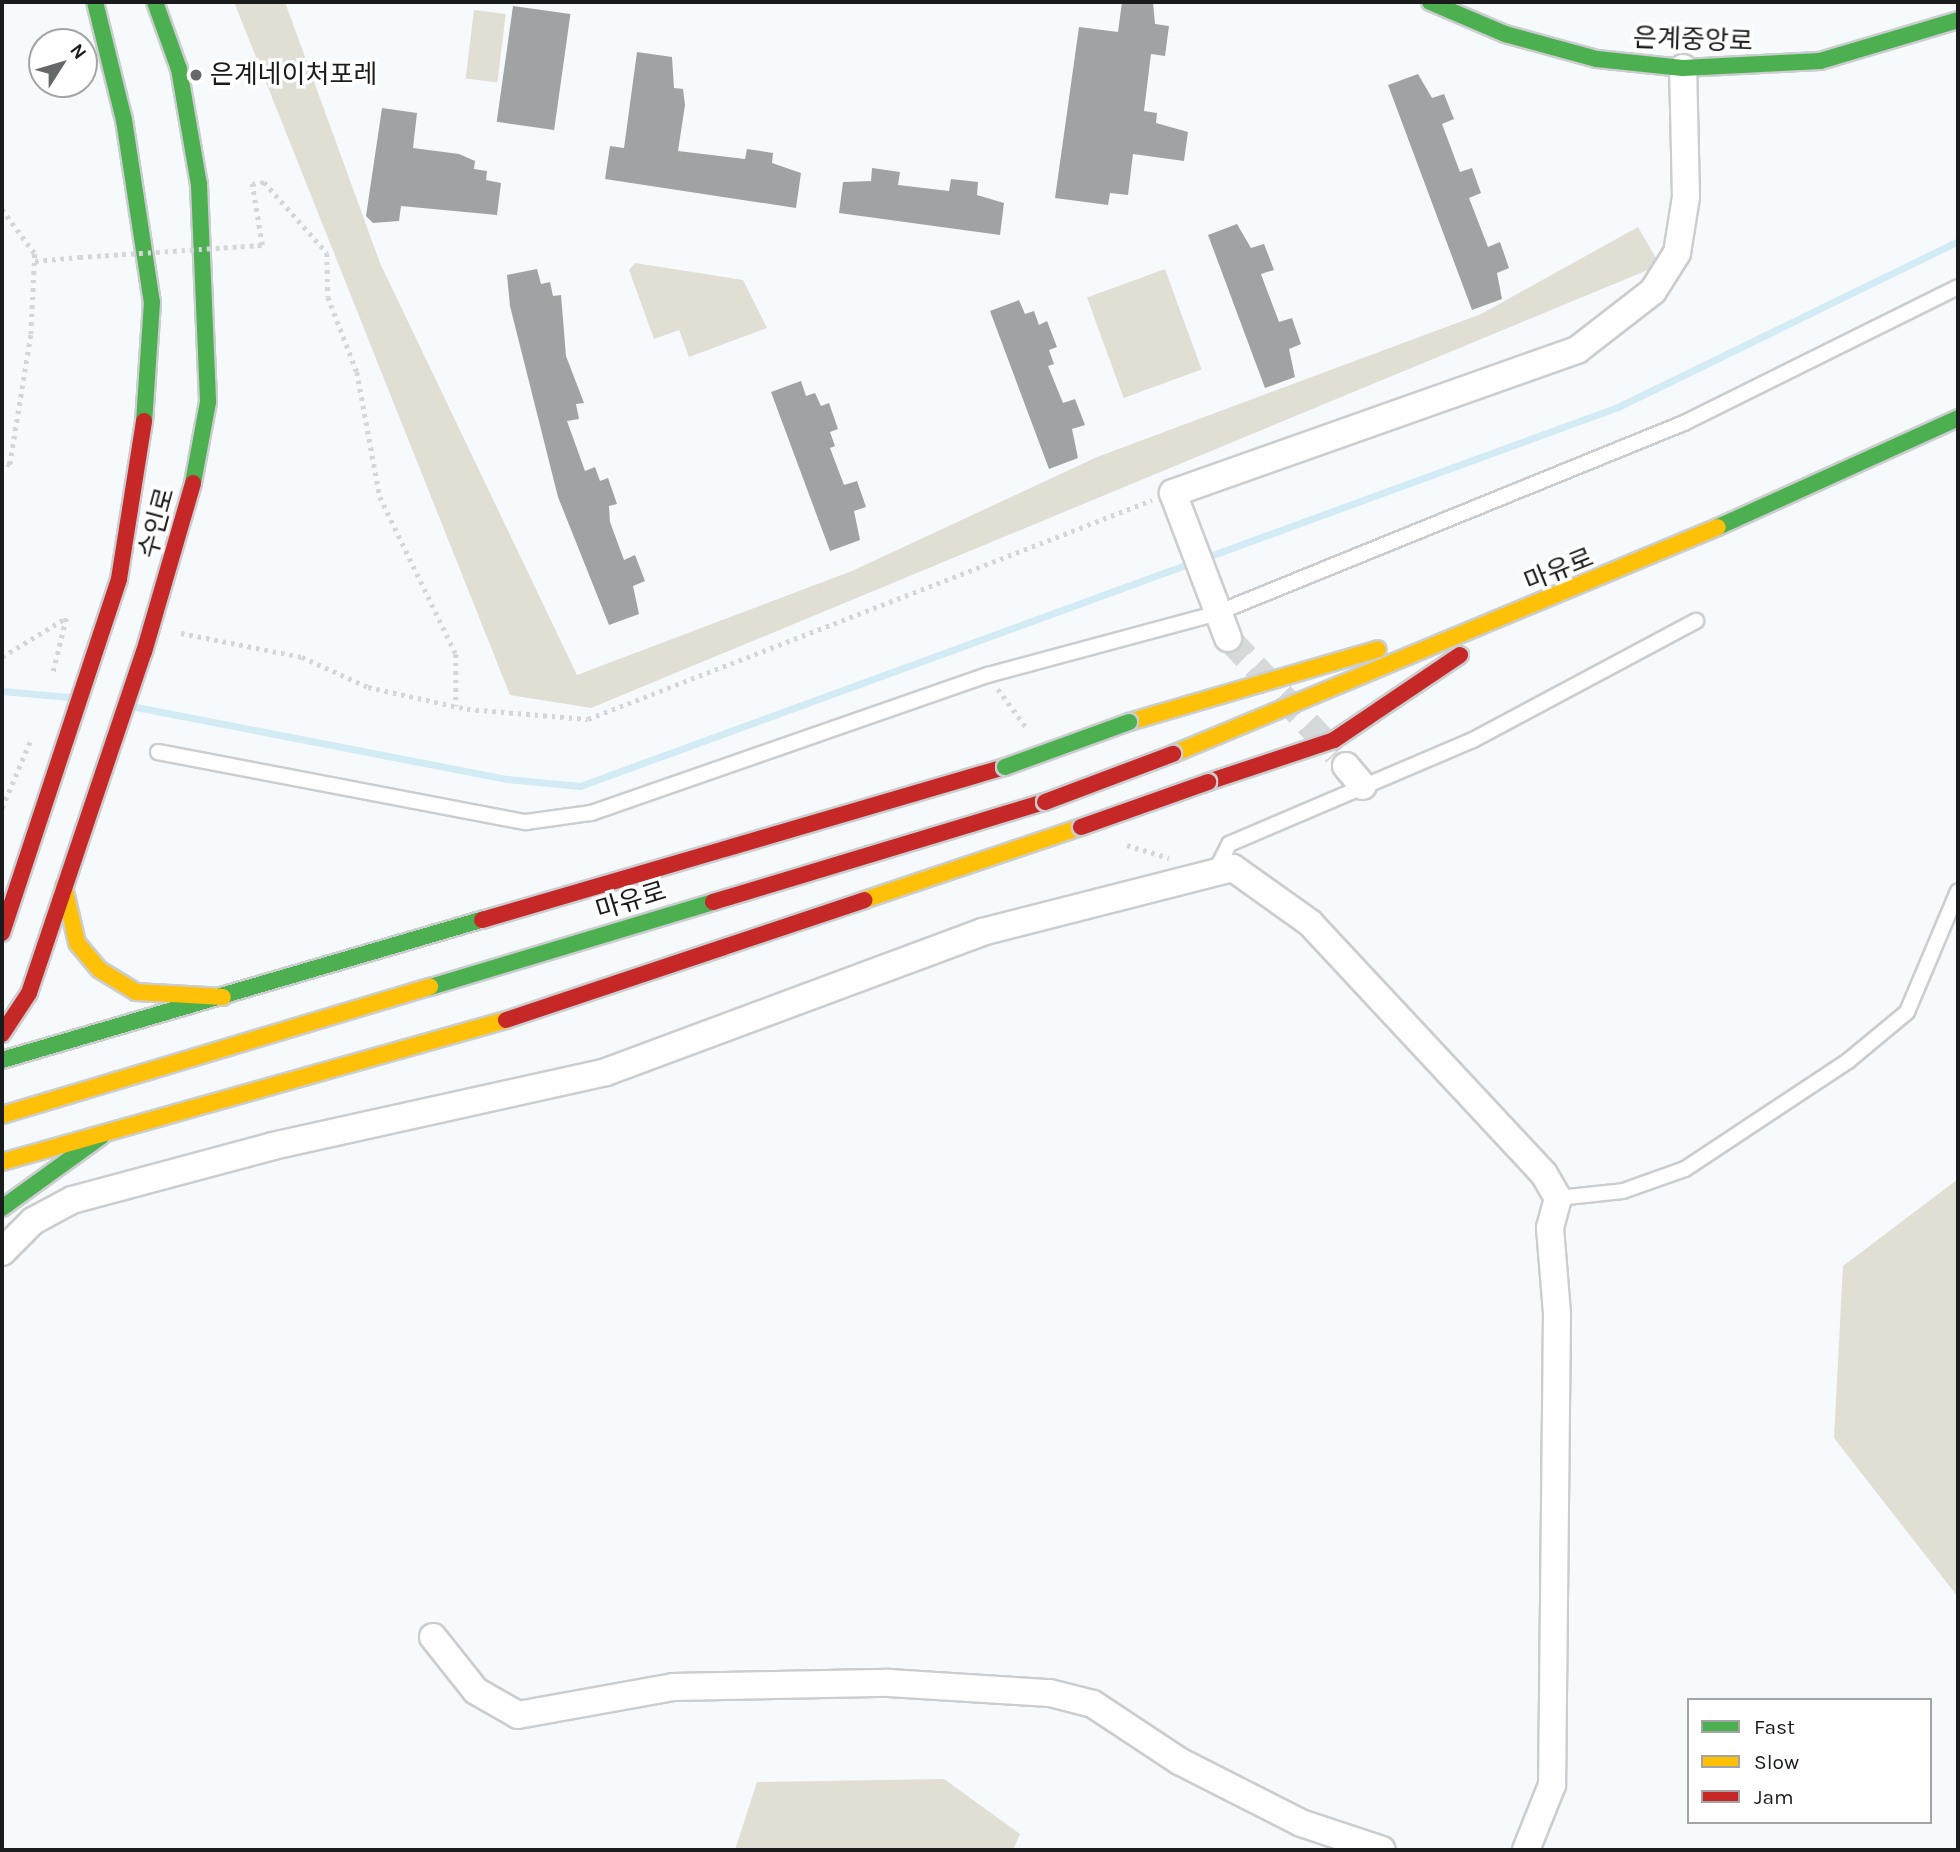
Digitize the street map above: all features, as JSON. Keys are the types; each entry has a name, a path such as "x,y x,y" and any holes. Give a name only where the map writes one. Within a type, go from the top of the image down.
{"main road":[{"name":"수인로","path":"2,933 63,741 119,579 140,473 152,302 124,120 95,2"},
{"name":"수인로","path":"2,1034 29,993 144,652 194,479 208,402 209,325 199,185 179,69 155,2"},
{"name":"은계중앙로","path":"1430,2 1505,34 1584,55 1683,68 1819,61 1958,20"},
{"name":"마유로","path":"2,1115 1045,802 1173,754 1526,610 1958,418"},
{"path":"2,1060 1005,767 1241,684 1526,610"},
{"path":"2,1162 457,1036 1081,828 1334,740 1526,610"},
{"path":"64,887 77,943 100,970 136,992 223,997"},
{"path":"2,1208 102,1136"}],"street":[{"path":"1227,638 1177,505 1577,350 1653,292 1677,253 1686,197 1683,68"},
{"path":"2,1252 33,1221 72,1200 273,1146 606,1072 982,932 1216,870 1233,868 1310,922 1413,1040 1516,1143 1558,1198 1550,1228 1558,1314 1552,1785 1526,1850"},
{"path":"433,1637 476,1691 518,1715 673,1687 889,1683 1050,1693 1093,1704 1179,1760 1301,1823 1382,1850"}],"lane":[{"path":"158,751 526,822 591,813 988,675 1214,608 1684,424 1958,287"},
{"path":"1216,870 1229,844 1355,776 1474,740 1696,621"},
{"path":"1558,1198 1623,1191 1685,1169 1848,1061 1907,1012 1958,891"}],"path":[{"path":"35,261 261,245 252,184 264,182 327,253 328,297 358,372 380,497 456,654 457,706"},
{"path":"2,209 35,261 31,335 10,465 2,463"},
{"path":"152,627 302,657 368,687 457,706 588,719 1177,505"},
{"path":"2,657 66,618 62,640"},
{"path":"2,808 36,730"}],"shaded area":[{"path":"234,2 285,2 380,263 577,675 852,571 1097,457 1481,314 1638,227 1660,265 591,708 510,695"},
{"path":"474,10 506,14 497,82 466,78"},
{"path":"635,263 743,280 767,328 689,357 679,330 654,339 629,270"},
{"path":"1165,269 1202,370 1124,398 1087,297"},
{"path":"1958,1179 1958,1597 1834,1438 1843,1266"},
{"path":"944,1779 1020,1834 1013,1850 735,1850 757,1782"}],"building":[{"path":"1122,2 1153,2 1155,24 1169,26 1165,56 1151,54 1144,111 1157,113 1156,123 1188,132 1184,161 1133,154 1128,195 1110,193 1108,205 1055,198 1079,27 1118,32"},
{"path":"513,6 570,14 554,130 497,122"},
{"path":"637,52 672,57 674,88 683,89 685,105 678,151 745,159 747,149 773,153 772,163 801,173 796,208 605,179 610,146 624,148"},
{"path":"1418,74 1432,98 1444,94 1454,119 1442,124 1460,172 1472,168 1481,193 1469,198 1488,247 1500,242 1509,268 1497,273 1502,299 1472,310 1388,85"},
{"path":"382,108 417,113 413,148 459,154 475,161 474,169 487,171 486,180 501,183 497,215 401,206 399,221 373,223 366,216"},
{"path":"872,168 900,172 898,185 949,191 951,179 978,182 977,195 1004,203 1000,235 839,213 843,182 871,181"},
{"path":"1237,224 1251,248 1264,244 1274,270 1261,274 1265,285 1279,322 1292,318 1301,344 1289,349 1295,377 1265,388 1208,235"},
{"path":"537,269 541,284 550,282 553,296 561,295 566,356 584,403 576,404 579,419 567,421 585,471 595,467 600,481 608,478 617,504 609,506 610,522 624,560 635,555 645,581 633,586 639,614 609,625 558,497 510,306 507,275"},
{"path":"1019,300 1025,314 1034,311 1039,325 1047,321 1057,347 1049,350 1054,364 1048,366 1063,403 1075,399 1085,425 1072,429 1078,458 1049,469 990,311"},
{"path":"801,381 806,396 815,393 821,406 829,403 838,429 830,432 835,446 830,448 844,485 857,481 866,507 854,511 860,540 830,551 771,392"}],"waterway":[{"path":"136,707 507,779 580,786 1618,407 1958,241"},
{"path":"2,691 69,697"}],"tunnel":[{"path":"1228,638 1336,754"}],"traffic: fast":[{"path":"95,2 124,120 152,302 144,421"},
{"path":"155,2 179,69 199,185 208,402 193,483"},
{"path":"1430,2 1505,34 1597,59 1683,68 1820,61 1958,20"},
{"path":"1718,527 1958,418"},
{"path":"1005,767 1129,722"},
{"path":"430,987 713,902"},
{"path":"2,1060 482,920"},
{"path":"2,1208 102,1136"}],"traffic: slow":[{"path":"1173,754 1718,527"},
{"path":"1129,722 1378,649"},
{"path":"864,900 1081,827"},
{"path":"64,887 77,943 100,970 136,992 223,997"},
{"path":"2,1115 430,987"},
{"path":"2,1162 506,1020"}],"traffic: jam":[{"path":"2,933 119,579 144,421"},
{"path":"2,1034 29,993 144,652 193,483"},
{"path":"1208,782 1334,740 1460,655"},
{"path":"1045,802 1173,754"},
{"path":"482,920 1005,767"},
{"path":"1081,827 1208,782"},
{"path":"713,902 1045,802"},
{"path":"506,1020 864,900"}],"place":[{"name":"은계네이처포레","path":"196,75"}]}
